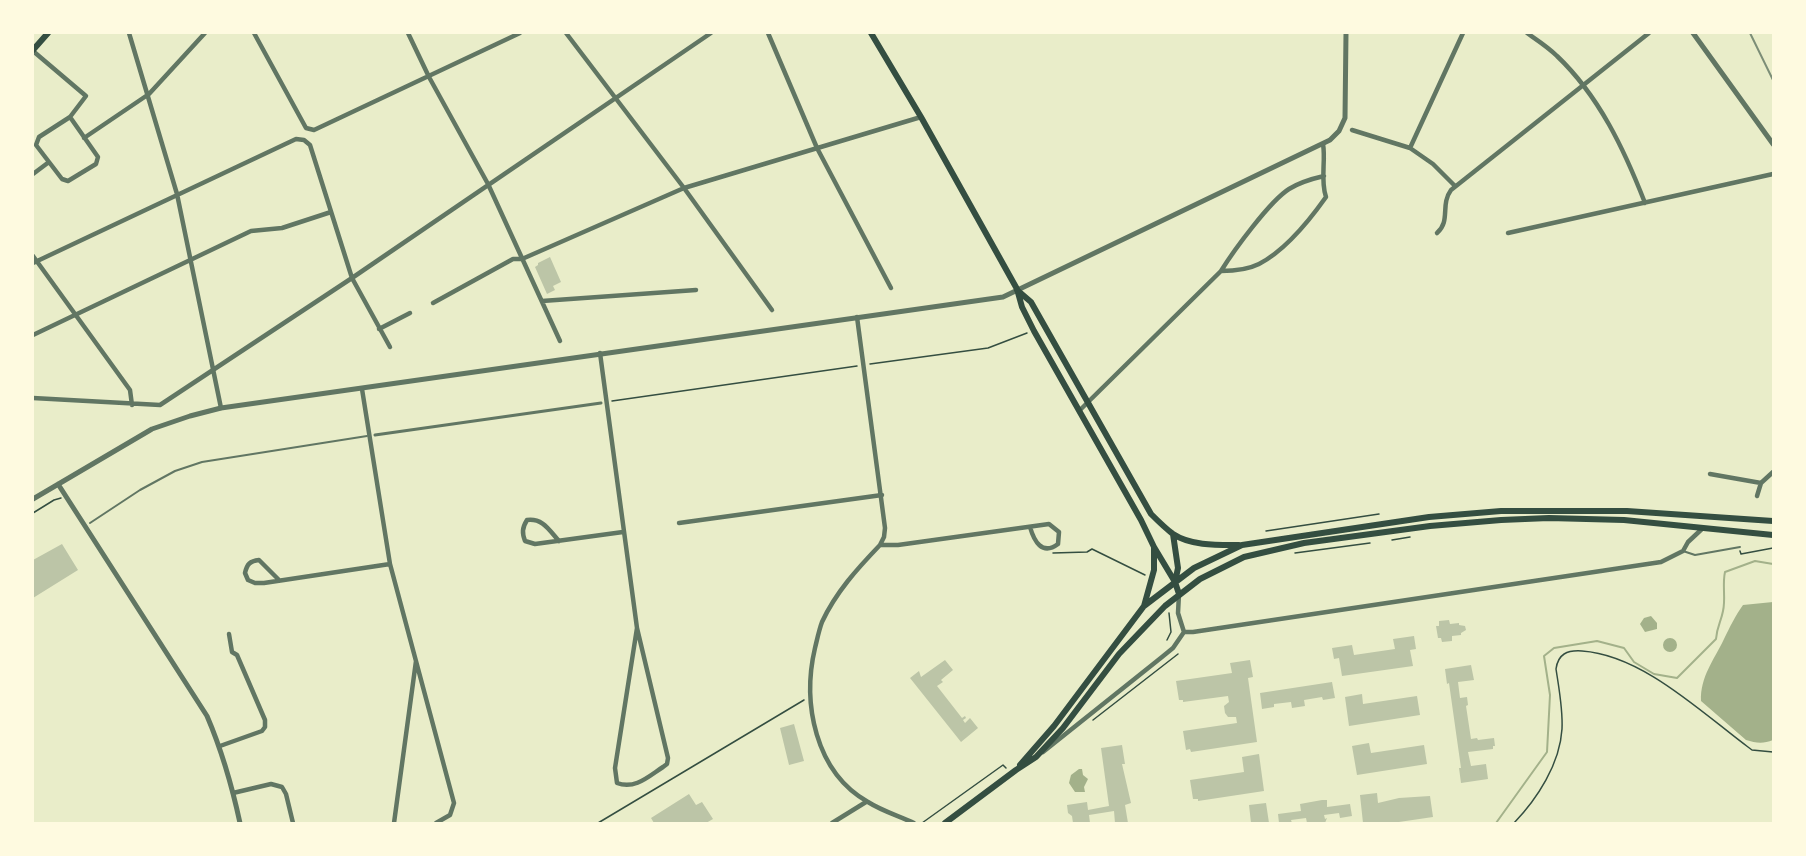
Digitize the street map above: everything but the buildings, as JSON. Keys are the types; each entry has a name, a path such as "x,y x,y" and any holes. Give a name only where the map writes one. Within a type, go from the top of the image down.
{"main road":[{"path":"33,50 48,33"},
{"path":"872,33 1017,290 1022,307 1034,331 1141,520 1175,582 1179,594"},
{"path":"1017,290 1031,302 1151,514 1173,534 1210,545 1242,545 1429,517 1502,511 1628,511 1773,521"},
{"path":"945,823 1013,772 1036,758 1063,728 1119,654 1151,618 1179,594 1221,567 1244,557 1268,550 1420,527 1549,518 1624,520 1773,535"},
{"path":"1173,534 1178,568 1175,582"},
{"path":"1013,772 1054,726 1144,606 1194,568 1242,545"},
{"path":"1144,606 1154,570 1154,547"}],"street":[{"path":"129,33 177,194 221,408"},
{"path":"84,138 149,94 205,33"},
{"path":"254,33 306,128 314,130 520,33"},
{"path":"408,33 429,77 488,184 560,341"},
{"path":"566,33 684,188 772,310"},
{"path":"33,398 160,405 352,278 711,33"},
{"path":"768,33 817,148 891,288"},
{"path":"33,499 152,429 221,408 1003,297 1323,144 1340,131 1345,118 1346,33"},
{"path":"1410,148 1463,33"},
{"path":"1527,33 1557,56 1608,120 1630,164 1645,203"},
{"path":"1437,233 1444,228 1446,221 1444,202 1455,186 1649,33"},
{"path":"1693,33 1773,144"},
{"path":"33,50 86,96 70,117 39,137 36,145 62,179 68,181 96,164 98,157 70,117"},
{"path":"433,303 513,259 522,259 684,188 921,117"},
{"path":"1352,130 1410,148 1434,164 1455,186"},
{"path":"35,262 296,139 304,140 310,145 352,278 390,347"},
{"path":"1221,271 1240,271 1259,264 1283,246 1307,221 1326,196 1323,189 1325,161 1323,144"},
{"path":"33,174 49,162"},
{"path":"1508,233 1773,174"},
{"path":"1080,410 1221,271 1270,207 1284,193 1308,179 1324,176"},
{"path":"33,335 250,231 282,228 331,212"},
{"path":"33,256 35,262 76,314 130,390 132,405"},
{"path":"542,301 696,290"},
{"path":"380,329 410,314"},
{"path":"857,317 882,495 884,537 880,545 841,588 821,624 812,662 810,696 814,730 824,756 842,781 866,802 914,823"},
{"path":"600,353 637,628 668,758 667,764 663,767 633,786 624,786 618,783 615,768 637,628"},
{"path":"362,389 390,564 454,803 450,814 436,823"},
{"path":"375,435 601,403"},
{"path":"1757,496 1761,483 1773,472"},
{"path":"1710,474 1761,483"},
{"path":"58,484 207,717 220,746 240,823"},
{"path":"679,523 882,495"},
{"path":"559,541 541,521 527,520 524,525 522,534 525,541 535,544 559,541 624,532"},
{"path":"880,545 898,545 1030,526 1049,524 1059,532 1058,544 1053,548 1045,549 1038,545 1030,526"},
{"path":"1184,632 1322,614 1661,562 1683,551 1694,536 1705,527"},
{"path":"279,580 260,560 252,561 247,565 244,573 248,580 255,583 279,580 390,564"},
{"path":"1179,594 1178,613 1184,632"},
{"path":"1036,758 1173,648 1184,632"},
{"path":"220,746 262,731 265,727 265,720 237,655 232,652 229,634"},
{"path":"394,823 417,658"},
{"path":"233,793 271,784 282,787 293,823"},
{"path":"832,823 866,802"}],"lane":[{"path":"90,523 175,471 202,462 366,436"},
{"path":"1683,551 1695,555 1740,547"}],"path":[{"path":"611,401 988,348 1028,333"},
{"path":"33,513 54,500 66,496"},
{"path":"1266,531 1379,514"},
{"path":"1392,540 1410,537"},
{"path":"1295,553 1370,543"},
{"path":"1741,554 1773,548"},
{"path":"1045,549 1044,554 1087,552 1092,549 1145,573 1145,583"},
{"path":"1167,640 1171,632 1169,613"},
{"path":"1514,823 1541,789 1556,757 1562,732 1562,713 1556,669 1561,655 1572,651 1588,652 1632,665 1671,689 1752,750 1773,752"},
{"path":"598,823 810,696"},
{"path":"922,823 1003,765 1013,772"}],"shaded area":[{"path":"1773,602 1773,740 1756,742 1746,740 1701,701 1701,692 1708,669 1743,605"},
{"path":"1651,616 1657,623 1657,629 1645,632 1640,624 1644,618"},
{"path":"1667,638 1673,638 1677,645 1673,652 1667,652 1663,648 1663,642"},
{"path":"1082,769 1083,775 1088,779 1084,787 1085,792 1075,792 1069,783 1071,775"}],"waterway":[{"path":"1496,823 1547,752 1550,695 1544,656 1554,648 1597,641 1624,648 1634,662 1654,674 1677,678 1716,639 1724,606 1725,572 1755,561 1773,564"}],"railway":[{"path":"1750,33 1773,80"}]}
